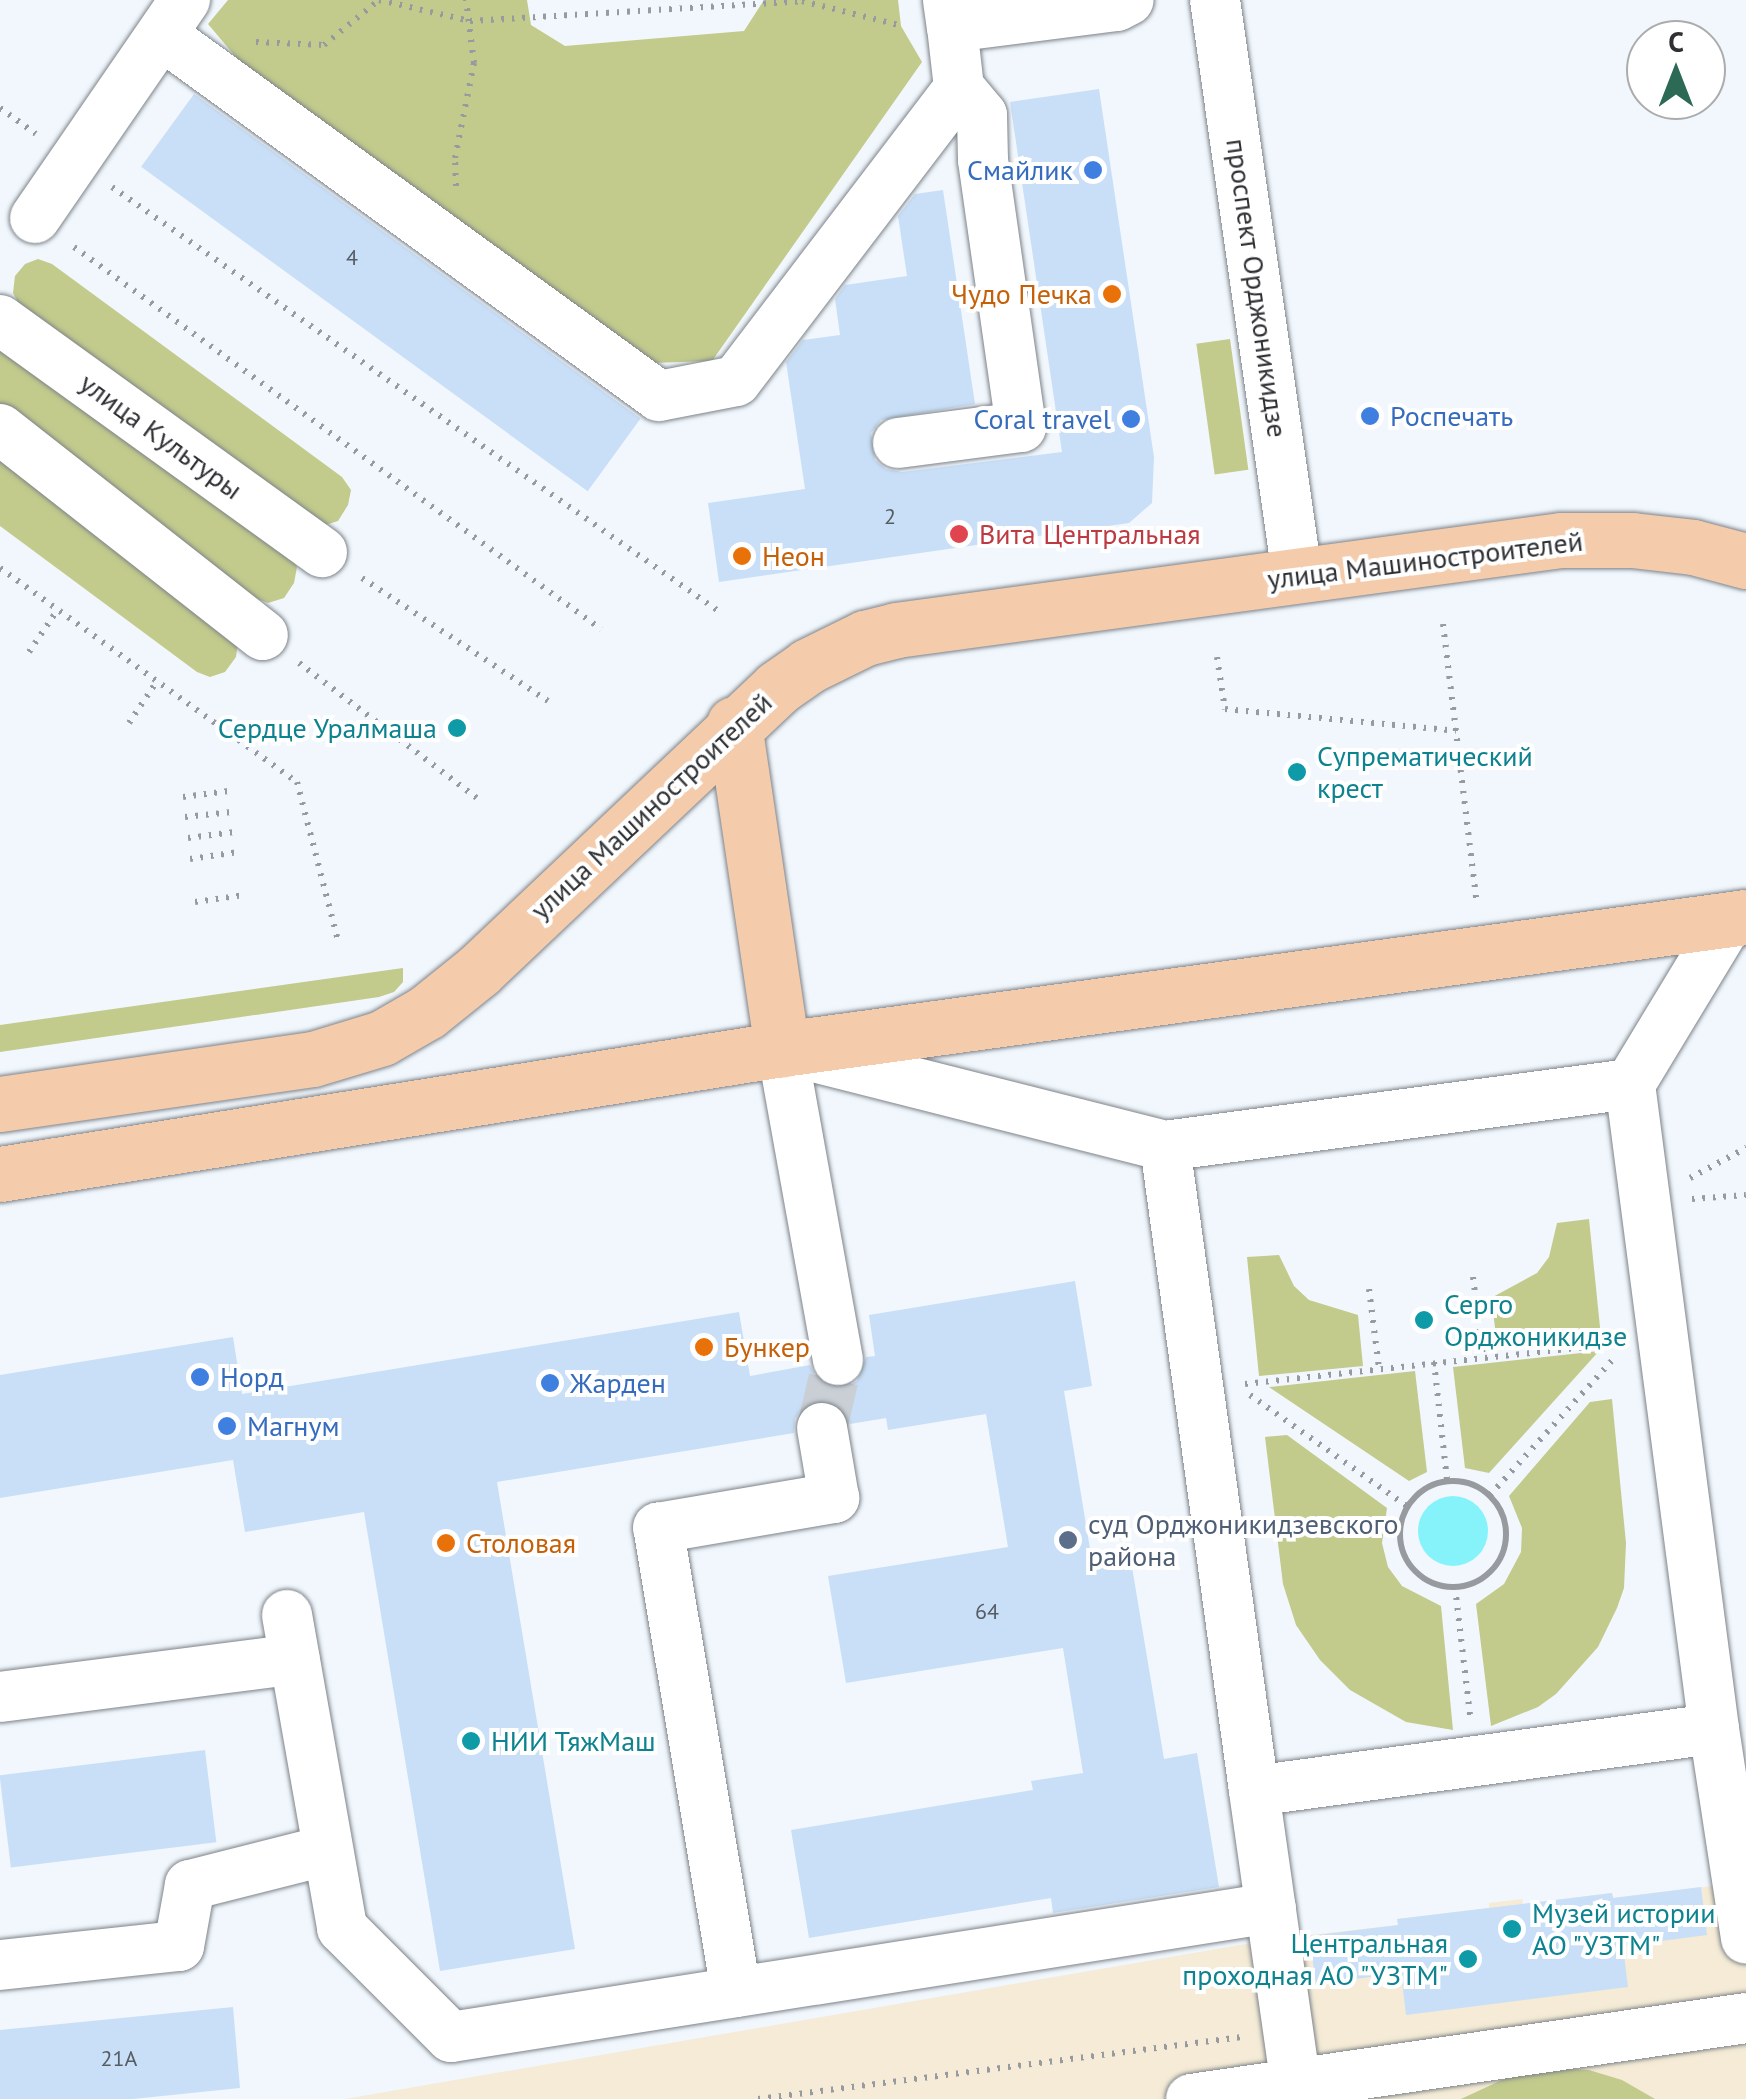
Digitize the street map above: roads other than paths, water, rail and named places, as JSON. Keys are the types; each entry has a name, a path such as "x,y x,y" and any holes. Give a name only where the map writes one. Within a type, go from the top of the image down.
{"main road":[{"name":"улица Машиностроителей","path":"0,1104 313,1059 382,1038 427,1012 478,971 734,724 808,666 865,638 896,630 1561,540 1632,540 1693,547 1746,562"},
{"path":"734,724 782,1050"},
{"path":"0,1174 782,1050 1741,909"}],"street":[{"path":"898,442 1021,427 983,160 982,115 960,88 950,14 1117,6 1129,0"},
{"name":"проспект Орджоникидзе","path":"1215,0 1297,576"},
{"path":"36,218 75,161 178,29 447,242 658,396 736,380 960,88"},
{"name":"улица Культуры","path":"0,320 322,552"},
{"path":"0,429 263,635"},
{"path":"1741,909 1630,1084 1714,1729 1746,1939"},
{"path":"838,1360 782,1050 1165,1146 1630,1084"},
{"path":"1165,1146 1297,2090"},
{"path":"736,1992 658,1528 834,1498 822,1428"},
{"path":"0,1696 291,1637 342,1928 451,2037 1271,1908"},
{"path":"1254,1791 1714,1729"},
{"path":"0,1966 179,1946 190,1886 328,1850"},
{"path":"1191,2099 1297,2090 1746,2018"}],"water":[{"path":"1453,1496 1467,1498 1478,1506 1486,1517 1486,1545 1478,1556 1467,1564 1453,1566 1439,1564 1428,1556 1420,1545 1418,1531 1420,1517 1428,1506 1439,1498"}],"tunnel":[{"path":"822,1428 838,1360"}],"place":[{"name":"Смайлик","path":"1093,170"},
{"name":"Чудо Печка","path":"1112,294"},
{"name":"Роспечать","path":"1370,416"},
{"name":"Coral travel","path":"1131,419"},
{"name":"Вита Центральная","path":"959,534"},
{"name":"Неон","path":"742,556"},
{"name":"Сердце Уралмаша","path":"457,728"},
{"name":"Супрематический крест","path":"1297,772"},
{"name":"Серго Орджоникидзе","path":"1424,1320"},
{"name":"Бункер","path":"704,1347"},
{"name":"Норд","path":"200,1377"},
{"name":"Жарден","path":"550,1383"},
{"name":"Магнум","path":"227,1426"},
{"name":"суд Орджоникидзевского района","path":"1068,1540"},
{"name":"Столовая","path":"446,1543"},
{"name":"НИИ ТяжМаш","path":"471,1741"},
{"name":"Музей истории АО \"УЗТМ\"","path":"1512,1929"},
{"name":"Центральная проходная АО \"УЗТМ\"","path":"1468,1959"}]}
